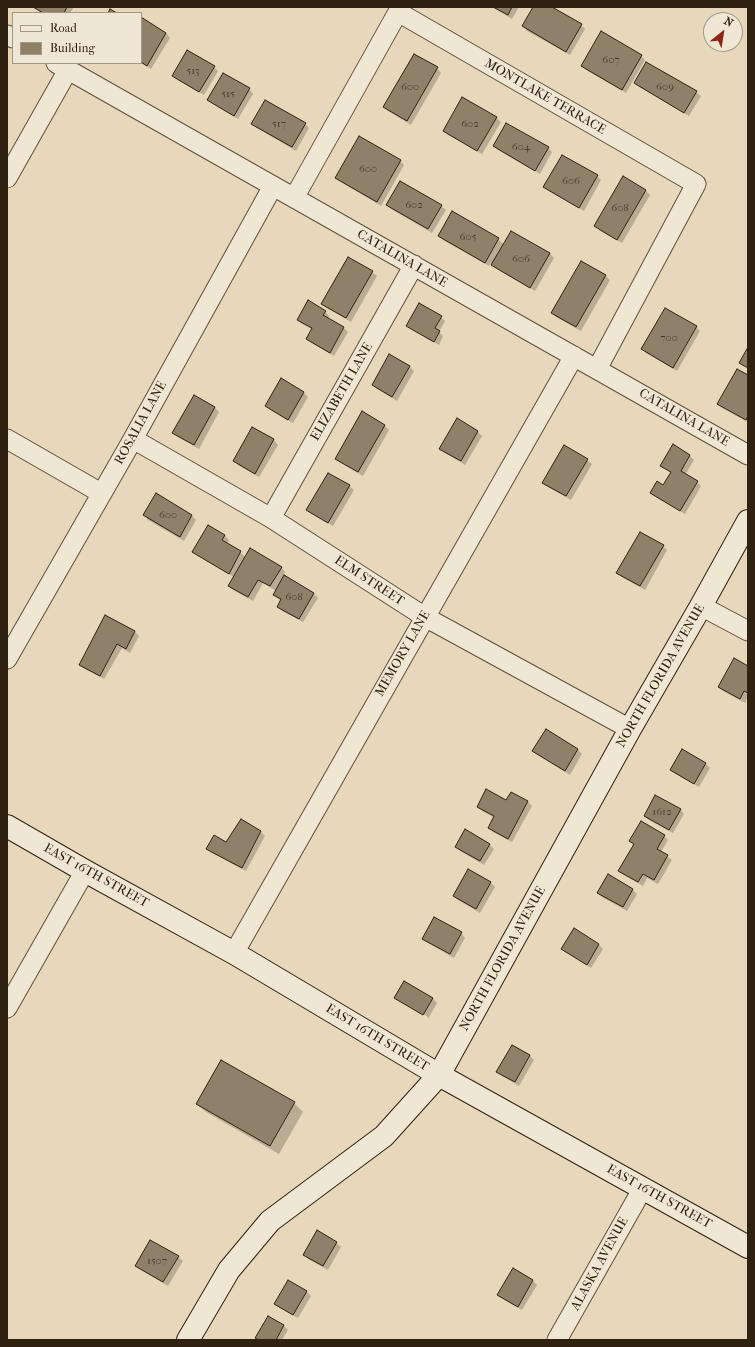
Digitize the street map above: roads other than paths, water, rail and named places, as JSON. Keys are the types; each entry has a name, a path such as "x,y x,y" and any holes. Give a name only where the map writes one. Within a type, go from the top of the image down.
{"main road":[{"name":"NORTH FLORIDA AVENUE","path":"188,1340 229,1270 270,1221 384,1136 439,1074 630,729 748,521"},
{"name":"EAST 16TH STREET","path":"7,826 234,953 439,1074 748,1247"}],"street":[{"name":"MONTLAKE TERRACE","path":"294,198 398,12 696,184 597,369"},
{"path":"7,178 62,66"},
{"name":"CATALINA LANE","path":"62,66 748,454"},
{"name":"ROSALIA LANE","path":"7,659 133,439 273,186"},
{"name":"ELIZABETH LANE","path":"271,518 414,265"},
{"name":"MEMORY LANE","path":"234,953 574,356"},
{"path":"7,439 101,493"},
{"name":"ELM STREET","path":"133,439 271,518 425,617 630,729"},
{"path":"701,606 748,631"},
{"path":"7,1008 85,871"},
{"name":"ALASKA AVENUE","path":"557,1340 643,1188"}]}
